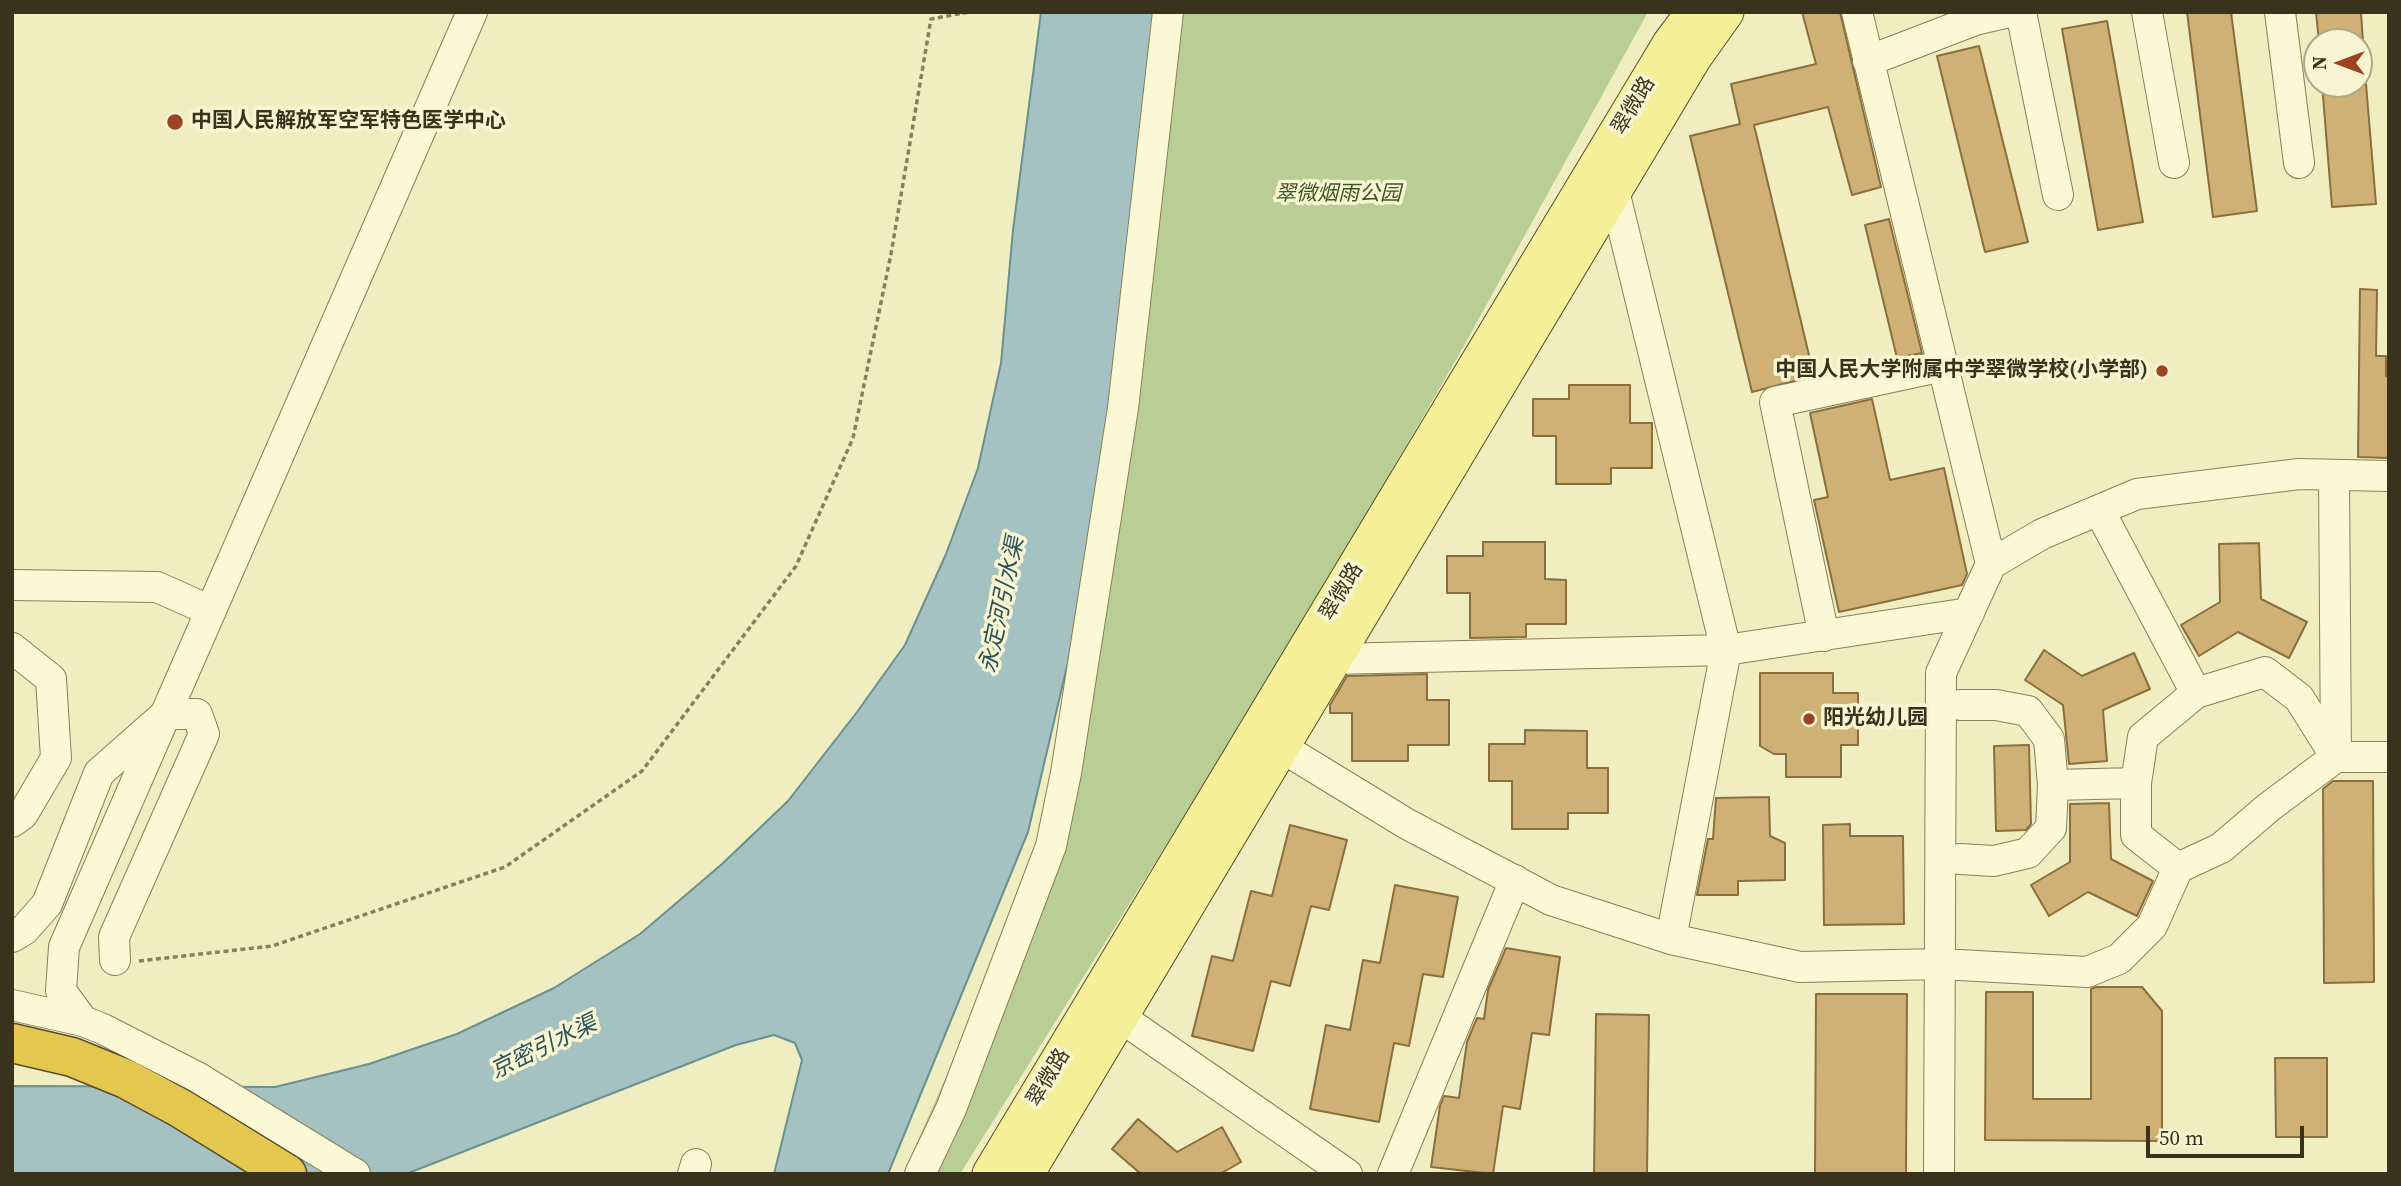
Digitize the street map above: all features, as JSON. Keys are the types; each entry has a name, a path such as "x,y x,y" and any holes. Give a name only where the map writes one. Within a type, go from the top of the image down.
{"highway":[{"path":"12,1043 72,1057 126,1079 180,1108 286,1174"}],"main road":[{"name":"翠微路","path":"991,1174 1671,44 1695,12"},
{"name":"翠微路","path":"1026,1174 1693,57 1725,12"}],"street":[{"path":"93,1025 61,990 64,947 472,12"},
{"path":"920,1174 951,1109 1051,846 1066,773 1123,408 1168,12"},
{"path":"1857,12 1991,564"},
{"path":"1868,61 1975,16 2010,12"},
{"path":"2021,12 2058,195"},
{"path":"2147,12 2174,163"},
{"path":"2280,12 2299,163"},
{"path":"1614,191 1726,650 1671,939"},
{"path":"1824,636 1774,402 1943,366"},
{"path":"1940,1174 1941,673 1991,564 2042,534 2137,494 2299,474 2389,476"},
{"path":"2334,475 2336,757"},
{"path":"2099,510 2196,693"},
{"path":"12,585 157,587 211,611"},
{"path":"1333,659 1726,650 1969,613"},
{"path":"12,648 51,679 56,758 23,814 12,822"},
{"path":"2178,868 2136,835 2136,783 2143,737 2196,693 2264,672 2299,698 2336,757"},
{"path":"1960,705 1996,705 2028,711 2049,739 2053,785 2051,828 2028,853 1994,861 1960,859"},
{"path":"12,937 24,930 47,904 99,773 166,714 197,714 204,734 114,937 115,960"},
{"path":"1281,747 1407,824 1551,900 1671,939 1800,967 1940,964 2087,972 2119,959 2152,926 2178,868 2221,848 2269,807 2336,757 2389,757"},
{"path":"2053,785 2136,783"},
{"path":"1393,1174 1514,880"},
{"path":"12,1005 93,1025 197,1077 355,1174"},
{"path":"1119,1017 1347,1174"}],"path":[{"path":"115,960 126,962 272,946 505,867 642,771 796,566 853,438 891,254 931,19 969,12"}],"green space":[{"name":"翠微烟雨公园","path":"1174,12 1648,12 1456,360 1274,673 960,1174 903,1174 1037,871"}],"water":[{"path":"1041,12 1160,12 1101,522 1028,832 888,1174 774,1174 802,1060 795,1043 774,1035 736,1045 406,1174 12,1174 12,1086 275,1087 369,1064 457,1034 554,988 640,934 722,864 788,801 905,645 946,554 978,468 1001,363 1013,230"}],"building":[{"path":"1802,12 1840,12 1881,187 1852,195 1828,107 1754,125 1814,376 1752,392 1690,136 1740,124 1731,84 1816,64"},
{"path":"2187,12 2231,12 2257,211 2213,217"},
{"path":"2316,12 2361,12 2362,28 2318,28"},
{"path":"2107,21 2143,222 2098,230 2062,29"},
{"path":"1979,46 2028,242 1985,252 1937,56"},
{"path":"2323,98 2367,98 2376,204 2332,207"},
{"path":"1889,219 1922,353 1897,358 1865,225"},
{"path":"2360,289 2377,290 2376,356 2386,356 2386,376 2389,376 2389,458 2358,457"},
{"path":"1569,385 1630,385 1630,423 1652,423 1652,468 1611,468 1611,484 1556,484 1556,436 1533,436 1533,399 1569,399"},
{"path":"1872,399 1890,480 1944,468 1967,574 1962,585 1839,612 1814,500 1828,497 1810,413"},
{"path":"1483,542 1545,542 1545,579 1566,580 1566,624 1526,624 1526,637 1470,638 1470,593 1447,593 1447,556 1483,556"},
{"path":"2259,543 2261,599 2307,622 2289,658 2238,632 2199,656 2181,625 2220,602 2219,544"},
{"path":"2044,650 2082,676 2134,653 2150,689 2103,710 2107,761 2069,764 2063,705 2025,680"},
{"name":"阳光幼儿园","path":"1760,673 1833,673 1833,693 1858,693 1858,745 1841,745 1841,777 1786,777 1786,754 1774,754 1760,746"},
{"path":"1427,674 1427,700 1449,700 1449,745 1408,745 1408,761 1352,761 1352,713 1330,713 1330,705 1347,676"},
{"path":"1525,730 1587,731 1587,768 1608,768 1608,813 1568,813 1568,829 1512,829 1512,781 1489,781 1489,744 1525,744"},
{"path":"2029,745 2031,824 2026,830 1996,831 1994,746"},
{"path":"2333,781 2373,781 2374,982 2324,983 2323,789"},
{"path":"1769,797 1770,836 1785,843 1785,880 1738,881 1738,895 1697,895 1708,839 1713,839 1716,798"},
{"path":"2109,803 2111,859 2153,881 2137,916 2088,892 2049,916 2031,885 2070,862 2070,804"},
{"path":"1850,824 1850,836 1903,836 1904,924 1824,925 1823,825"},
{"path":"1290,825 1347,840 1329,910 1311,906 1290,986 1271,981 1253,1051 1192,1036 1212,956 1233,961 1251,891 1272,896"},
{"path":"1395,885 1458,897 1443,977 1423,974 1409,1046 1394,1043 1379,1122 1310,1109 1326,1025 1350,1030 1363,960 1380,963"},
{"path":"1506,948 1560,957 1549,1035 1532,1033 1520,1109 1503,1106 1493,1174 1431,1167 1440,1106 1444,1096 1459,1098 1467,1042 1477,1018 1484,1019 1488,990"},
{"path":"2142,987 2162,1011 2162,1141 1985,1140 1986,992 2033,992 2033,1099 2091,1099 2091,989"},
{"path":"1816,994 1907,994 1906,1174 1815,1174"},
{"path":"1596,1014 1649,1015 1647,1174 1594,1174"},
{"path":"2275,1058 2327,1058 2327,1137 2276,1137"},
{"path":"1138,1119 1177,1152 1222,1127 1241,1162 1220,1174 1141,1174 1112,1149"}],"place":[{"name":"中国人民解放军空军特色医学中心","path":"175,122"},
{"name":"中国人民大学附属中学翠微学校(小学部)","path":"2162,371"},
{"name":"阳光幼儿园","path":"1809,719"}],"water label":[{"name":"永定河引水渠","path":"1003,605"},
{"name":"京密引水渠","path":"544,1048"}]}
